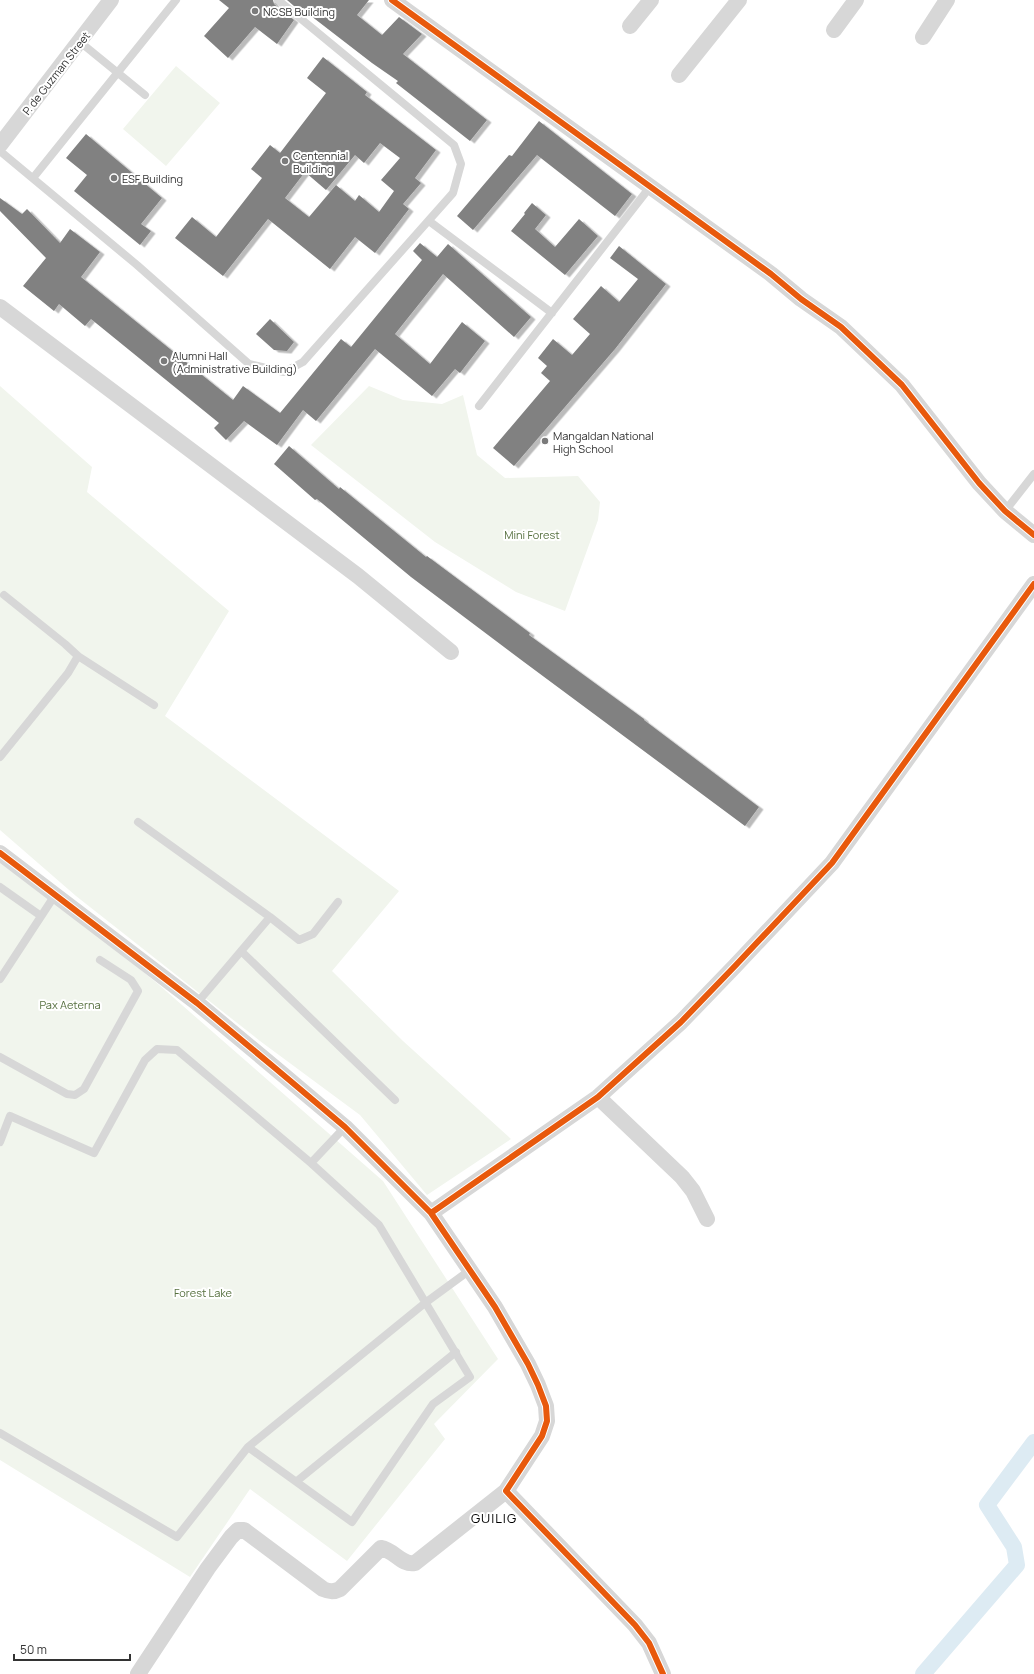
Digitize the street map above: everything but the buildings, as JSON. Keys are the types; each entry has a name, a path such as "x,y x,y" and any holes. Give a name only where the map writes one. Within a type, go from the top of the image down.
{"street":[{"name":"P. de Guzman Street","path":"0,145 111,0"},
{"path":"392,0 841,327 902,386 979,483 1006,511 1034,535"},
{"path":"630,26 651,0"},
{"path":"679,75 739,0"},
{"path":"834,30 856,0"},
{"path":"923,38 947,0"},
{"path":"0,307 358,576 452,652"},
{"path":"431,1213 598,1097 681,1022 832,863 1034,584"},
{"path":"0,853 197,1003 345,1127 431,1213 495,1307 528,1364 546,1406 547,1421 542,1436 506,1491 415,1563 407,1563 386,1549 381,1548 340,1589 329,1592 244,1530 238,1530 230,1537 208,1568 138,1674"},
{"path":"598,1097 682,1177 693,1191 707,1219"},
{"path":"506,1491 635,1625 649,1643 663,1674"}],"lane":[{"path":"33,178 176,0"},
{"path":"0,151 137,265 249,364 284,372 304,362 453,194 461,164 454,145 278,0"},
{"path":"80,42 145,95"},
{"path":"479,406 650,187"},
{"path":"429,221 552,313"},
{"path":"1006,511 1034,474"},
{"path":"4,594 66,644 78,656 154,705"},
{"path":"0,757 68,673 78,656"},
{"path":"138,822 270,917 299,940 313,934 338,902"},
{"path":"0,887 41,916"},
{"path":"0,979 55,895"},
{"path":"197,1003 270,917"},
{"path":"242,951 395,1100"},
{"path":"0,1057 67,1094 75,1094 84,1089 138,991 131,980 100,960"},
{"path":"0,1142 10,1116 94,1153 145,1060 157,1049 177,1050 311,1163 379,1225 470,1377 433,1404 352,1522 248,1446"},
{"path":"311,1163 345,1127"},
{"path":"0,1433 177,1537 248,1446 425,1303 470,1270"},
{"path":"297,1481 456,1352"}],"green space":[{"path":"176,66 220,103 166,166 123,129"},
{"path":"0,386 92,467 87,492 229,611 165,716 399,891 332,971 403,1041 511,1139 427,1195 360,1115 260,1041 76,896 0,830"},
{"name":"Mini Forest","path":"369,386 403,400 442,404 463,395 477,455 505,478 578,476 600,502 598,520 565,611 516,592 435,542 311,445"},
{"name":"Forest Lake","path":"0,858 37,885 158,984 383,1181 498,1359 434,1424 445,1439 347,1561 250,1489 190,1577 0,1460"}],"waterway":[{"path":"923,1674 1017,1565 1014,1547 987,1505 1034,1442"}],"cycle path":[{"path":"392,0 771,274 801,299 841,327 902,385 979,483 1005,511 1034,535"},
{"path":"431,1213 598,1097 681,1022 735,966 832,863 1034,584"},
{"path":"0,853 197,1003 275,1068 345,1127 431,1213 495,1307 528,1364 546,1406 547,1421 542,1436 506,1491 635,1625 649,1643 663,1674"}],"place":[{"name":"NCSB Building","path":"255,11"},
{"name":"Centennial Building","path":"285,161"},
{"name":"ESF Building","path":"114,178"},
{"name":"Alumni Hall (Administrative Building)","path":"164,361"},
{"name":"Mangaldan National High School","path":"545,441"}],"district":[{"name":"GUILIG","path":"494,1518"}],"park label":[{"name":"Pax Aeterna","path":"70,1004"}]}
